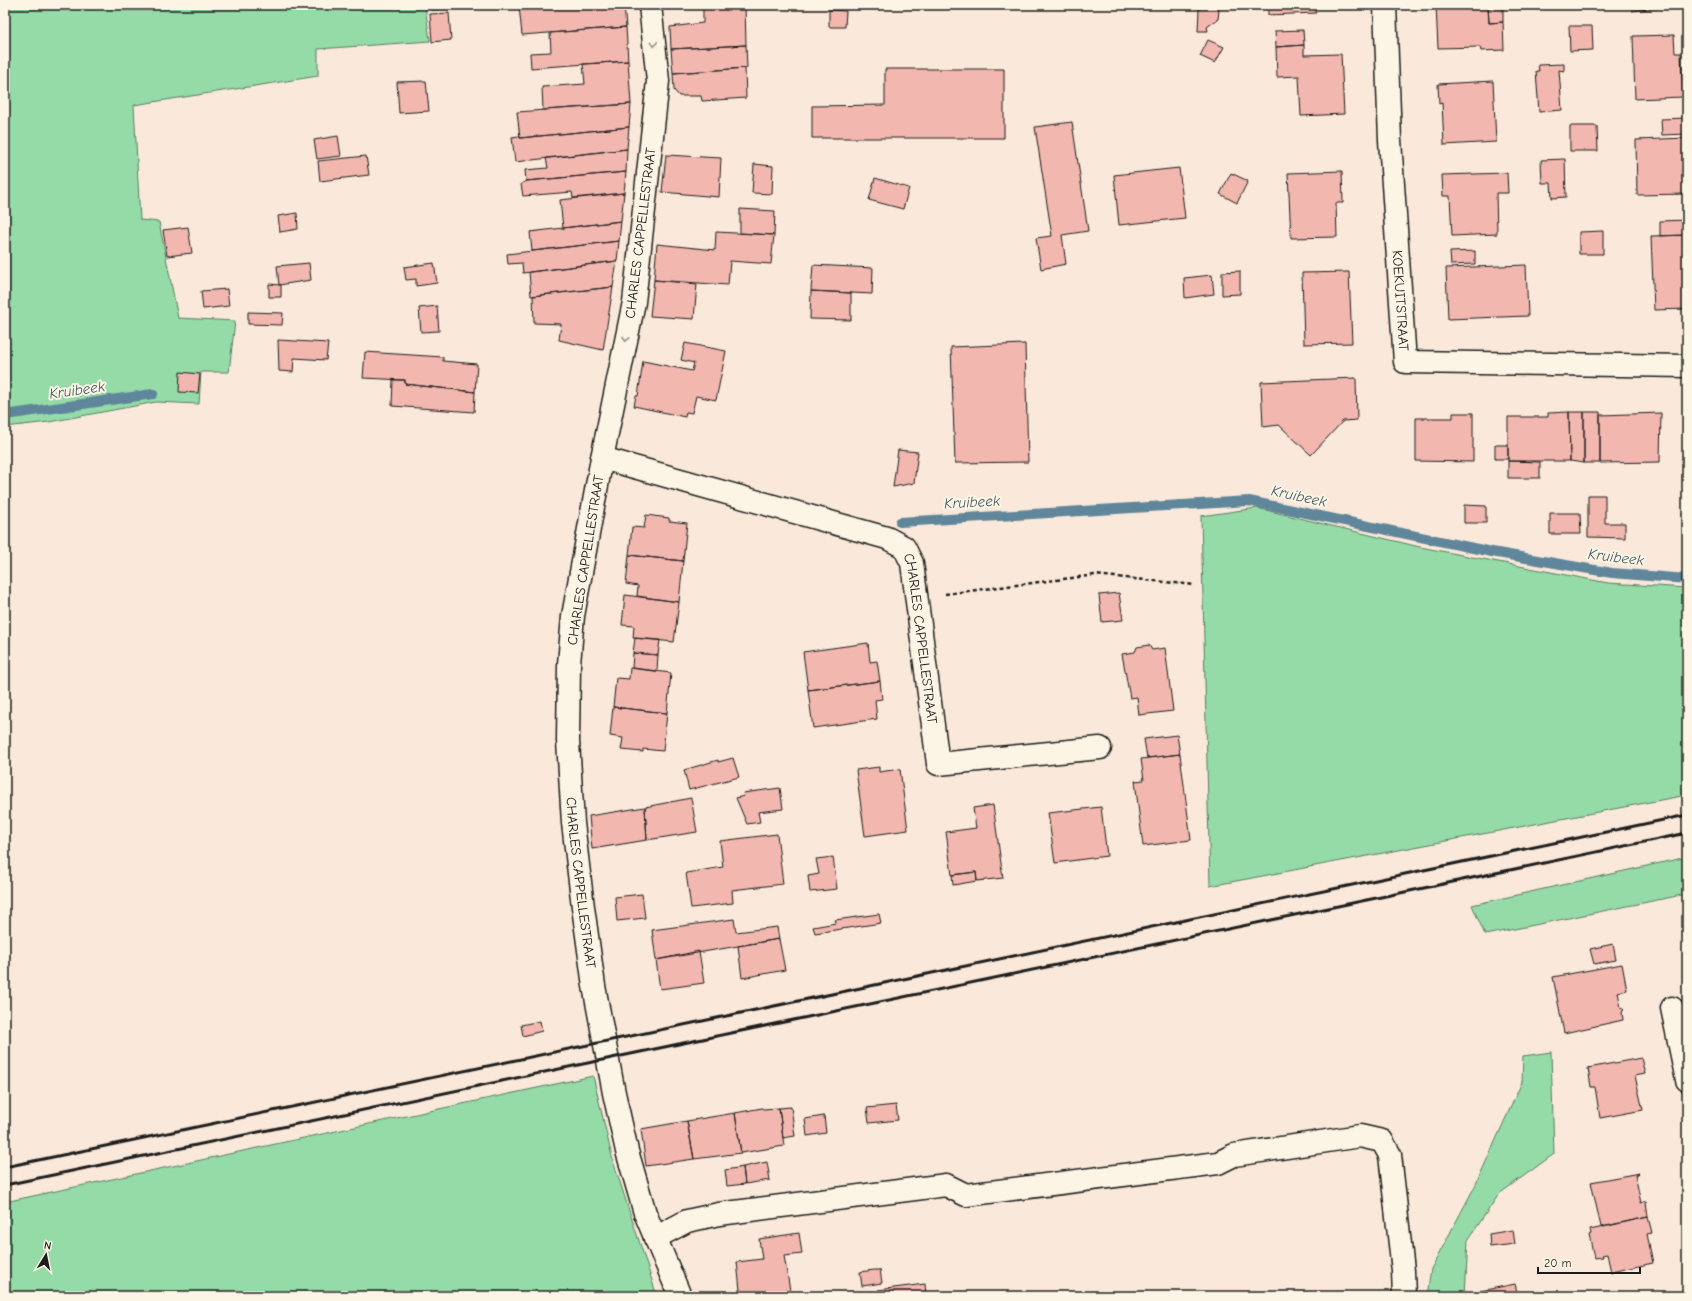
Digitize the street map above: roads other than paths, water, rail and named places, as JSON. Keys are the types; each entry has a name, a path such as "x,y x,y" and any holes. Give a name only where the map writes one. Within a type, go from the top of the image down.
{"street":[{"name":"CHARLES CAPPELLESTRAAT","path":"650,5 658,81 634,302 602,458 572,623 569,664 568,741 573,823 594,986 614,1093 629,1158 645,1213 680,1296"},
{"name":"KOEKUITSTRAAT","path":"1385,5 1390,140 1405,362 1687,366"},
{"name":"CHARLES CAPPELLESTRAAT","path":"602,458 887,538 904,546 912,564 938,764 1100,748"},
{"path":"1672,1008 1687,1080"},
{"path":"655,1238 687,1221 719,1214 946,1185 966,1195 1218,1163 1234,1155 1360,1136 1382,1141 1390,1155 1403,1271 1404,1296"}],"waterway":[{"name":"Kruibeek","path":"5,415 153,394"},
{"name":"Kruibeek","path":"900,522 1249,501 1492,552 1612,573 1687,579"}],"railway":[{"path":"5,1167 1687,815"},
{"path":"5,1185 1687,833"}]}
